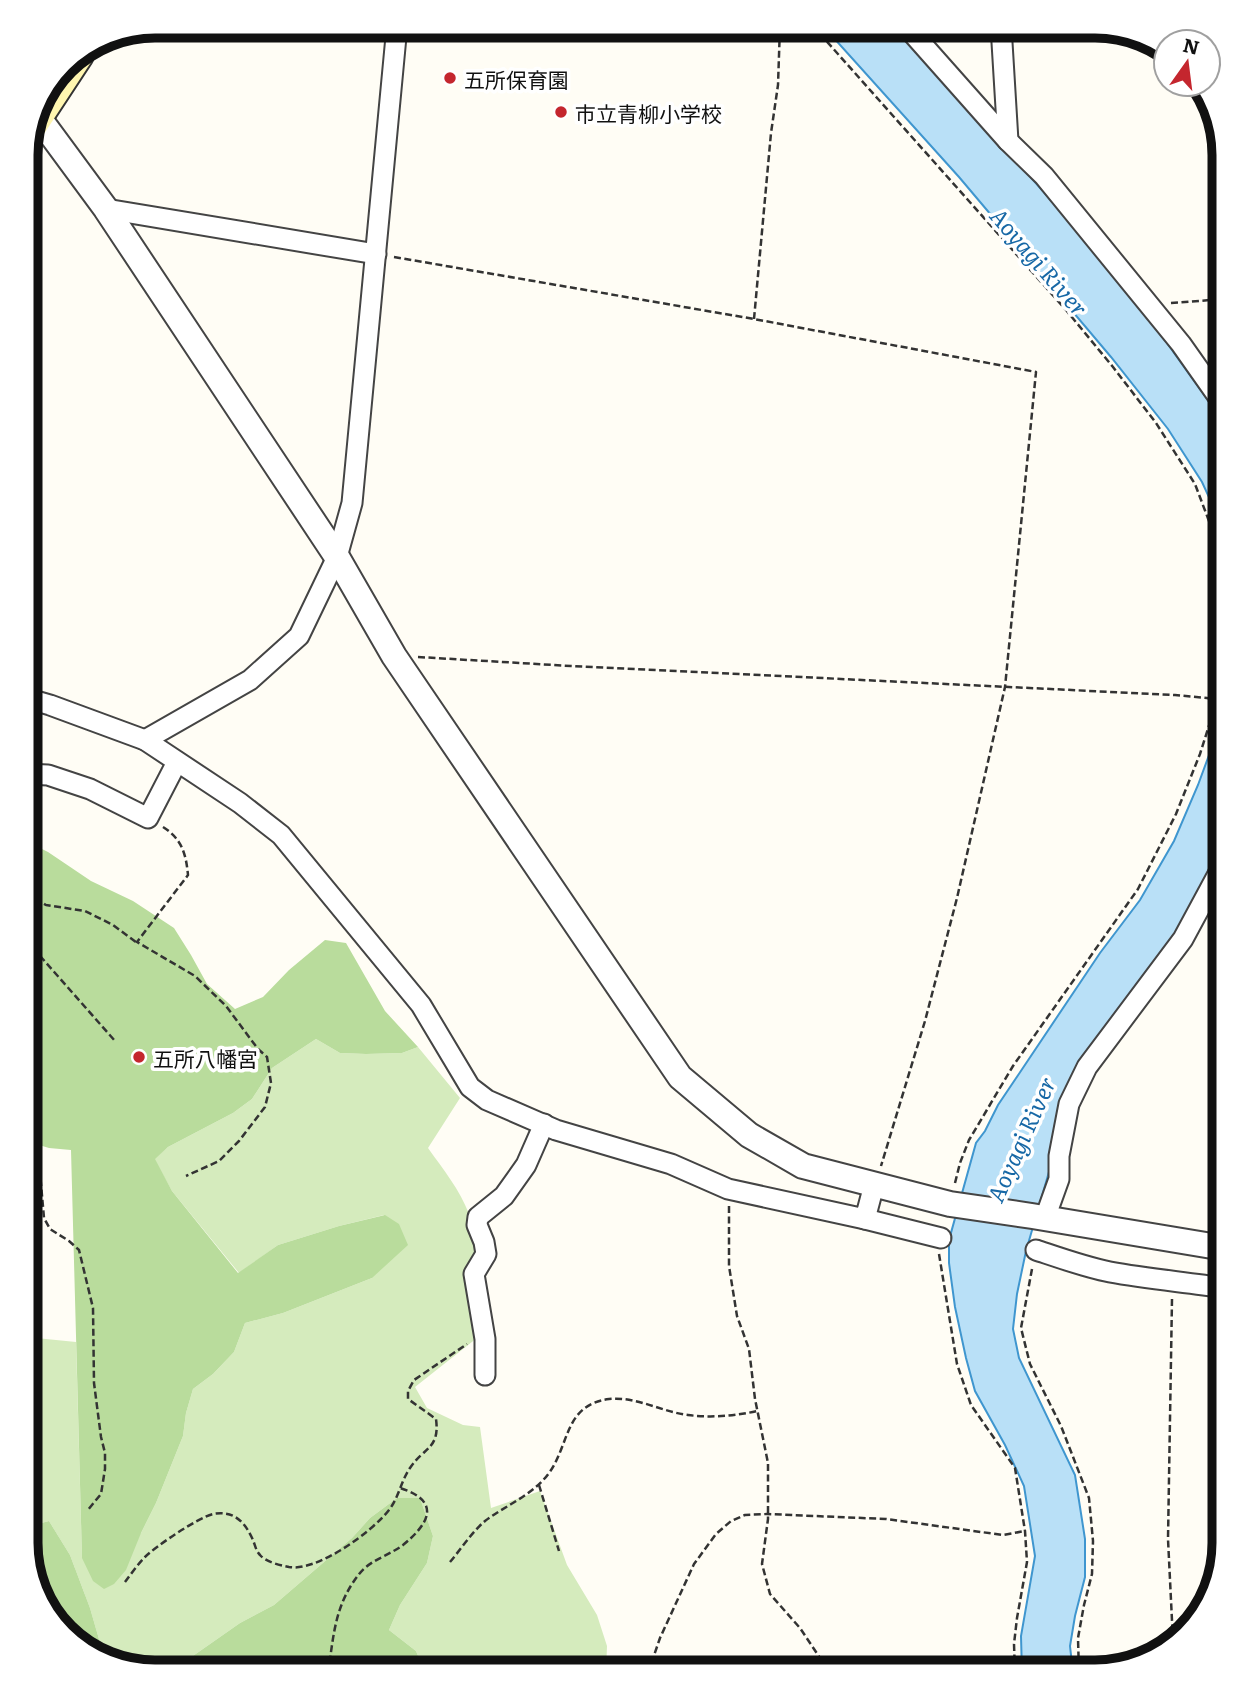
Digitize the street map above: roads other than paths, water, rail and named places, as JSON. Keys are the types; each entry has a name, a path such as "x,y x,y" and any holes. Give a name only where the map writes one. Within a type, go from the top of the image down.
{"street":[{"path":"145,740 250,680 299,636 337,557 352,503 396,38"},
{"path":"917,39 1044,176 1181,345 1212,388"},
{"path":"1003,39 1009,141"},
{"path":"42,127 106,209 337,557 394,656 680,1077 749,1135 803,1166 957,1205 1212,1246"},
{"path":"106,209 376,254"},
{"path":"39,702 145,740 240,803 281,835 421,1005 470,1087 487,1100 556,1130 671,1164 729,1189 941,1238"},
{"path":"39,775 48,775 90,789 148,818 177,762"},
{"path":"1038,1217 1059,1180 1059,1156 1069,1104 1087,1067 1183,939 1212,885"},
{"path":"485,1375 484,1333 474,1274 486,1254 477,1225 478,1217 504,1196 526,1165 544,1124"},
{"path":"865,1219 874,1185"},
{"path":"1035,1250 1106,1271 1212,1287"}],"water":[{"name":"Aoyagi River","path":"834,39 909,39 1098,254 1212,406 1212,504 1202,482 1168,429 959,177"},
{"name":"Aoyagi River","path":"1212,747 1212,867 1196,900 1170,941 1117,1017 1053,1158 1026,1251 1017,1294 1013,1329 1019,1358 1075,1475 1085,1539 1085,1577 1070,1646 1072,1660 1022,1660 1021,1636 1035,1556 1024,1486 975,1391 955,1307 949,1240 976,1143 998,1105 1100,953 1140,900 1174,841"}],"place":[{"name":"五所保育園","path":"450,78"},
{"name":"市立青柳小学校","path":"561,112"},
{"name":"五所八幡宮","path":"139,1057"}]}
